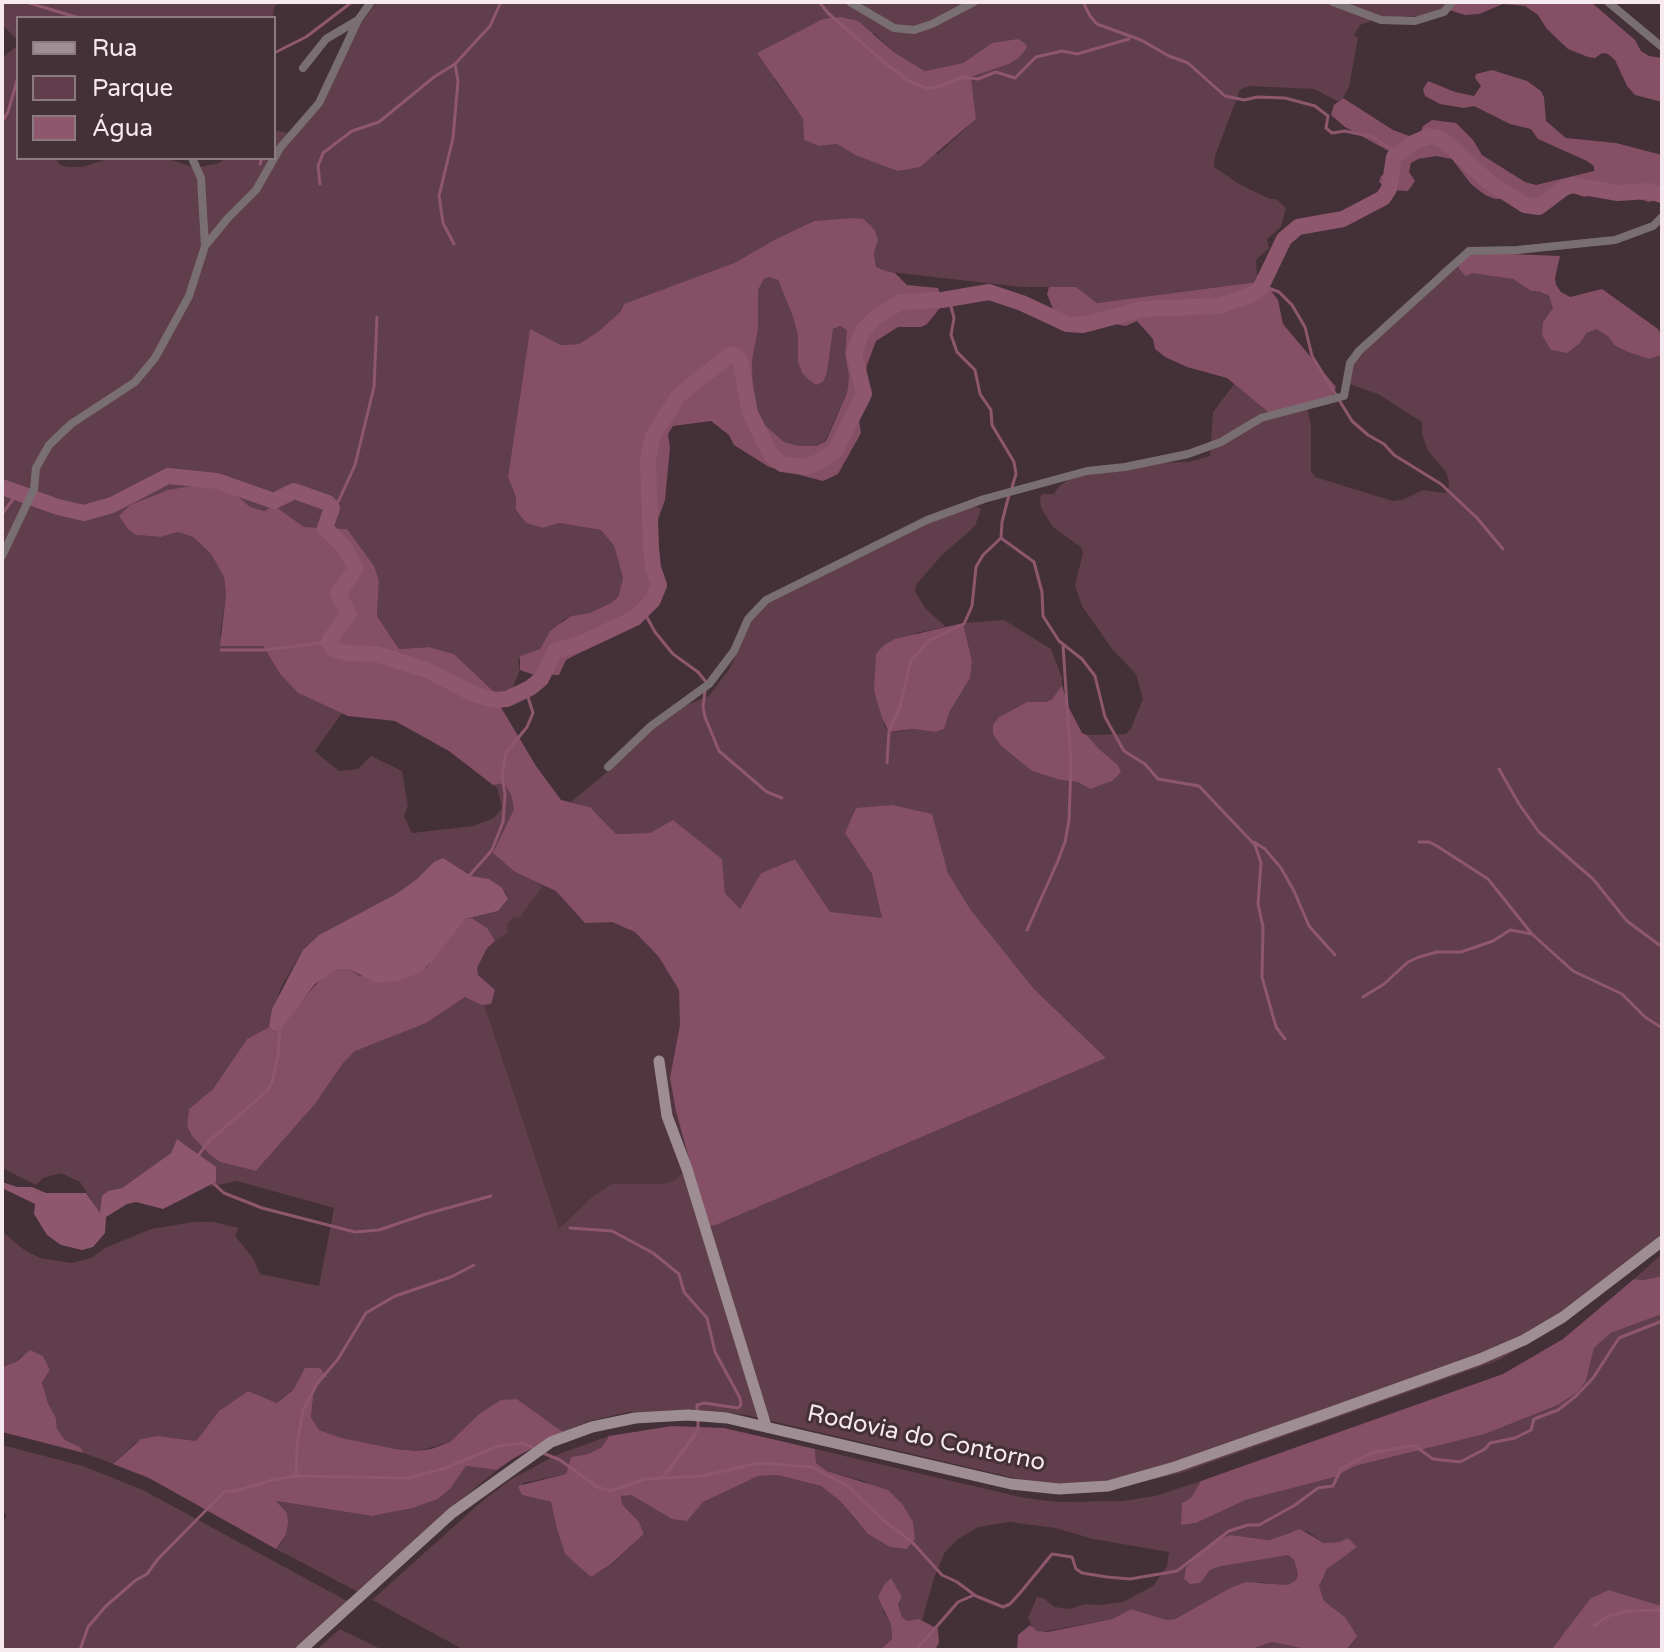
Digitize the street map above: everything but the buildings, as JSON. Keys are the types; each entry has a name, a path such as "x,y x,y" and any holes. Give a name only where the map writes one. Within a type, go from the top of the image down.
{"main road":[{"path":"659,1061 667,1116 687,1169 766,1426"},
{"name":"Rodovia do Contorno","path":"301,1650 452,1513 551,1442 592,1427 635,1418 688,1415 766,1426 1011,1484 1059,1489 1108,1486 1175,1467 1329,1413 1524,1340 1563,1317 1662,1241"}],"street":[{"path":"276,155 319,103 358,20 371,2"},
{"path":"850,2 894,28 914,30 974,2"},
{"path":"1333,2 1381,20 1415,21 1444,12 1452,2"},
{"path":"1608,2 1662,47"},
{"path":"303,68 326,39 358,20"},
{"path":"2,556 34,489 36,468 49,445 71,424 135,382 155,358 189,296 205,246 201,178 193,160"},
{"path":"205,246 256,190 273,160"},
{"path":"608,767 651,726 709,684 734,651 748,619 766,600 927,520 984,499 1087,471 1188,454 1221,442 1261,418 1344,396 1350,363 1359,351 1469,251 1517,250 1615,240 1653,226 1662,217"}],"shaded area":[{"path":"1453,2 1591,2 1635,40 1641,51 1662,58 1662,102 1635,95 1627,86 1615,60 1608,54 1602,53 1595,58 1568,49 1547,29 1538,15 1525,6 1503,4 1479,14 1465,15 1446,9"},
{"path":"841,17 858,21 895,53 925,71 963,63 992,43 1018,39 1027,48 1009,64 971,77 976,119 920,167 898,171 855,155 837,144 819,146 804,140 803,119 757,53 823,19"},
{"path":"1492,70 1527,81 1541,91 1546,121 1566,138 1616,143 1662,155 1662,198 1649,202 1614,191 1584,197 1566,190 1535,213 1517,199 1495,199 1485,195 1471,184 1452,159 1436,156 1411,163 1409,172 1415,181 1408,191 1388,190 1379,182 1381,176 1394,169 1396,155 1345,127 1331,115 1334,105 1343,98 1393,130 1412,137 1420,134 1423,126 1432,120 1456,123 1473,140 1482,155 1525,182 1536,185 1594,171 1594,166 1587,161 1538,139 1531,129 1510,124 1474,106 1464,108 1440,104 1425,96 1423,89 1428,81 1474,96 1481,86 1475,78 1476,74"},
{"path":"864,219 875,230 878,240 874,253 876,266 895,273 907,285 938,288 944,303 927,324 898,327 876,341 867,365 859,421 861,433 838,474 823,481 769,467 734,445 729,435 711,421 673,426 668,434 670,448 665,500 651,539 652,587 640,608 639,622 566,660 559,675 534,675 520,670 520,656 540,649 550,631 559,624 572,616 589,613 611,603 618,597 623,578 614,546 601,530 559,523 543,528 526,523 516,510 516,497 508,477 530,329 561,345 579,344 599,331 621,311 624,304 734,263 814,221","holes":["764,279 778,280 798,336 798,362 802,373 816,385 823,382 827,373 833,329 840,326 847,330 847,393 826,441 816,446 784,442 754,411 752,361 758,330 758,290"]},
{"path":"1486,253 1560,256 1555,278 1561,292 1570,297 1602,289 1658,329 1662,336 1662,355 1649,359 1628,352 1614,345 1609,337 1596,329 1587,333 1567,353 1551,350 1542,335 1543,322 1553,308 1549,296 1531,291 1513,279 1472,273 1466,276 1459,269 1458,257"},
{"path":"1264,281 1278,300 1283,324 1336,387 1329,404 1273,416 1227,378 1187,367 1165,357 1155,349 1153,339 1137,321 1126,326 1093,320 1071,329 1057,319 1047,294 1049,287 1076,287 1097,303"},
{"path":"203,484 232,491 250,507 265,511 273,505 304,527 347,529 374,566 379,581 377,616 399,649 429,647 454,654 496,694 536,766 561,800 590,807 616,834 650,833 673,820 722,859 725,893 740,909 761,873 795,859 830,912 882,918 872,874 845,833 856,808 892,805 932,814 948,873 970,909 1034,989 1106,1058 716,1225 704,1227 670,1078 680,1025 679,990 659,957 635,932 612,922 585,923 556,891 515,872 493,853 514,809 504,783 493,785 449,751 395,721 348,716 298,693 280,674 263,646 220,646 226,594 224,577 211,554 193,537 178,532 161,537 136,535 119,516 130,505 168,490"},
{"path":"963,623 972,661 970,678 950,711 944,729 936,732 913,729 889,732 874,691 876,654 895,639"},
{"path":"1062,685 1068,706 1082,733 1118,765 1121,772 1112,781 1090,789 1078,782 1032,771 1001,746 993,734 993,725 999,717 1027,702 1052,699"},
{"path":"459,838 692,910 947,881 1103,1063 572,1281 251,943"},
{"path":"472,918 487,928 495,941 487,948 477,968 478,975 495,990 491,1004 482,1005 465,997 426,1023 355,1051 315,1104 256,1171 220,1162 192,1136 187,1126 189,1109 213,1089 247,1039 269,1027 274,1032 321,979 337,969 349,969 360,976 426,968 465,919"},
{"path":"1662,1276 1662,1314 1611,1333 1594,1348 1586,1381 1578,1392 1558,1405 1485,1434 1355,1466 1335,1477 1246,1500 1196,1523 1181,1525 1182,1503 1191,1498 1201,1481 1503,1374 1563,1339 1634,1279"},
{"path":"30,1350 43,1356 50,1370 42,1382 57,1429 65,1440 80,1447 84,1453 2,1432 2,1367 16,1362"},
{"path":"305,1368 320,1368 327,1377 323,1377 314,1390 311,1417 319,1430 342,1438 396,1449 431,1449 450,1442 479,1414 501,1400 517,1399 563,1432 497,1470 466,1466 450,1489 438,1499 413,1508 372,1516 276,1501 287,1513 288,1523 286,1534 276,1549 149,1478 113,1464 141,1439 158,1436 196,1441 219,1411 248,1391 277,1403 293,1390"},
{"path":"672,1426 724,1428 815,1449 816,1463 827,1471 888,1490 903,1505 913,1522 915,1539 907,1549 890,1547 868,1534 840,1501 821,1486 777,1475 758,1476 703,1502 687,1521 672,1519 631,1495 621,1496 622,1504 639,1522 644,1534 610,1565 591,1577 565,1554 551,1502 522,1495 518,1486 566,1474 571,1457 602,1447 609,1436"},
{"path":"1300,1529 1324,1543 1348,1538 1357,1547 1327,1569 1319,1586 1324,1601 1345,1617 1356,1634 1357,1637 1346,1650 1311,1650 1272,1642 1249,1650 1017,1650 1018,1635 1030,1625 1038,1631 1048,1632 1112,1619 1131,1609 1167,1620 1175,1619 1246,1582 1288,1585 1296,1580 1298,1574 1294,1560 1288,1555 1222,1566 1210,1570 1200,1583 1190,1584 1184,1579 1186,1568 1196,1555 1218,1539 1230,1535 1269,1540"},
{"path":"891,1578 902,1597 898,1604 902,1617 907,1621 919,1619 938,1629 939,1643 935,1650 880,1650 892,1639 891,1625 878,1597"},
{"path":"1609,1590 1662,1606 1662,1650 1551,1650 1591,1598"}],"green space":[{"path":"2,2 278,2 273,16 16,16 16,38 2,25"},
{"path":"377,2 1453,2 1446,9 1430,15 1377,19 1360,25 1354,35 1358,38 1349,87 1343,98 1337,101 1314,89 1249,86 1240,90 1215,156 1214,167 1239,184 1276,199 1286,208 1281,227 1267,239 1269,248 1256,260 1257,274 1264,281 1097,303 1075,287 1021,287 882,271 876,265 874,253 878,240 875,230 864,219 814,221 734,263 621,311 579,344 561,345 530,330 508,477 516,497 516,510 526,523 543,528 559,523 601,530 614,546 623,578 618,597 611,603 565,619 550,631 540,649 518,660 520,670 513,687 503,694 496,694 482,683 454,654 429,647 399,649 377,616 379,581 347,529 304,527 273,506 265,511 250,507 232,491 203,484 130,505 136,535 161,537 178,532 193,537 211,554 224,577 226,594 220,636 263,646 280,674 298,693 342,713 315,751 319,755 339,771 358,769 371,756 402,771 408,806 404,816 412,833 473,826 494,818 502,808 497,787 493,785 504,782 514,809 504,830 500,860 543,886 520,917 513,918 507,924 507,933 495,941 480,922 472,918 498,911 508,899 507,893 489,879 471,876 461,869 434,862 396,894 319,935 303,950 291,969 280,990 269,1027 247,1039 213,1089 189,1109 187,1126 210,1155 220,1162 256,1171 315,1104 355,1051 465,997 484,1005 559,1229 591,1198 612,1184 661,1184 674,1181 686,1170 704,1227 716,1225 1106,1058 1034,989 969,909 948,873 931,814 846,834 872,874 883,918 830,913 795,859 761,873 740,910 725,893 721,858 650,833 616,834 590,807 571,802 607,772 623,751 682,707 709,696 730,668 752,619 777,593 937,517 972,505 981,509 975,526 941,556 916,585 915,591 925,608 946,627 916,633 874,691 885,727 897,732 913,729 936,732 944,729 950,711 970,678 972,661 963,623 1004,620 1051,649 1062,685 1052,699 1027,702 999,717 1001,746 1032,771 1060,780 1078,782 1118,765 1087,735 1126,734 1131,728 1143,699 1136,674 1112,649 1082,606 1075,585 1083,553 1081,547 1053,527 1041,508 1042,494 1054,494 1060,485 1072,478 1148,463 1189,462 1210,456 1213,412 1235,383 1273,416 1307,407 1311,425 1311,471 1315,477 1393,501 1423,490 1445,493 1449,482 1446,472 1428,451 1422,434 1422,422 1378,394 1346,383 1352,362 1444,267 1458,257 1472,273 1507,277 1531,291 1545,293 1552,301 1553,308 1543,322 1580,343 1587,333 1596,329 1609,337 1614,345 1628,352 1649,359 1662,355 1662,1233 1563,1322 1499,1360 1181,1473 1137,1483 1078,1487 1027,1481 723,1412 629,1412 589,1421 563,1432 517,1399 479,1414 450,1442 418,1451 396,1449 319,1430 311,1417 314,1390 324,1377 319,1368 305,1369 293,1390 277,1403 248,1391 219,1411 196,1441 158,1436 135,1443 113,1464 84,1453 80,1447 65,1440 57,1429 42,1381 50,1370 22,1355 16,1362 2,1367 2,1231 23,1249 40,1258 72,1263 91,1258 105,1248 151,1229 213,1222 239,1228 235,1236 253,1258 260,1274 319,1286 334,1208 237,1181 210,1187 215,1182 206,1160 177,1139 171,1153 122,1188 108,1191 100,1214 80,1182 61,1173 43,1178 36,1185 2,1168 2,58 16,47 16,160 57,160 67,167 82,167 105,160 171,160 195,168 223,160 276,160 276,130 289,133 320,96 347,40","holes":["874,33 895,53 925,71 963,63 992,43 1027,48 1009,64 971,77 976,119 938,154 855,155 837,144 819,146 804,140 803,119 774,79"]},
{"path":"764,279 778,280 793,317 802,373 823,381 827,373 833,329 840,326 848,330 845,355 849,376 847,393 825,441 816,446 784,442 754,411 752,361 758,330 758,290"},
{"path":"1662,1254 1662,1276 1634,1279"},
{"path":"1662,1314 1662,1606 1609,1590 1551,1650 1346,1650 1357,1638 1356,1634 1345,1617 1323,1601 1319,1586 1348,1538 1324,1543 1307,1531 1293,1531 1269,1540 1230,1535 1218,1539 1207,1575 1210,1570 1236,1562 1288,1555 1294,1560 1298,1574 1288,1586 1261,1582 1230,1588 1175,1619 1167,1620 1131,1609 1112,1619 1042,1632 1033,1628 1028,1618 1037,1597 1054,1607 1070,1609 1085,1604 1123,1602 1153,1586 1167,1566 1169,1552 1093,1539 1055,1528 1009,1522 979,1527 958,1539 945,1552 922,1621 907,1621 902,1617 898,1604 883,1611 891,1625 892,1639 880,1650 464,1650 372,1600 510,1480 556,1455 609,1436 602,1447 571,1457 566,1474 523,1483 522,1495 551,1502 562,1542 591,1577 611,1565 644,1534 639,1522 622,1504 621,1496 625,1495 631,1495 672,1519 728,1488 758,1476 777,1475 821,1486 840,1501 858,1523 867,1482 827,1471 816,1463 815,1449 1025,1498 1057,1502 1123,1501 1155,1496 1201,1481 1181,1525 1196,1523 1246,1500 1335,1477 1355,1466 1485,1434 1558,1405 1578,1392 1586,1381 1594,1348 1611,1333"},
{"path":"2,1445 83,1466 143,1490 349,1602 296,1650 2,1650 2,1520 7,1517 2,1507"},
{"path":"466,1466 497,1470 358,1592 276,1549 281,1543 275,1501 372,1516 413,1508 438,1499 450,1489"},
{"path":"340,1629 383,1650 316,1650"},
{"path":"1272,1642 1298,1647 1311,1650 1250,1650"}],"water":[{"path":"443,858 471,876 489,879 502,888 508,899 498,911 465,919 420,973 398,981 376,983 349,969 337,969 315,984 282,1027 274,1032 269,1027 272,1009 303,950 319,935 396,894"},
{"path":"177,1139 216,1167 216,1182 163,1209 136,1202 127,1204 106,1217 105,1233 93,1247 82,1250 61,1245 47,1235 34,1214 35,1204 2,1188 2,1183 5,1183 32,1187 46,1193 86,1193 100,1213 102,1196 108,1191 122,1188 171,1153"}],"waterway":[{"path":"26,2 72,16"},
{"path":"276,52 306,37 352,2"},
{"path":"320,184 318,166 323,153 352,131 379,122 434,77 455,64 490,26 501,2"},
{"path":"819,2 886,64 909,81 926,88 935,88 963,77 978,79 996,72 1015,78 1036,57 1062,51 1077,54 1129,39"},
{"path":"1083,2 1097,24 1141,40 1188,63 1225,96 1244,100 1285,98 1315,106 1328,116 1326,128 1332,133 1345,131 1373,137 1397,153"},
{"path":"454,244 443,223 439,196 453,138 458,81 455,64"},
{"path":"2,122 16,84"},
{"path":"2,487 84,513 112,505 168,476 217,481 274,501 294,491 328,503 332,508 325,528 344,547 356,568 338,594 349,614 329,642 333,649 376,654 427,670 473,694 495,700 507,699 541,679 555,651 582,643 635,618 653,600 659,585 651,548 648,459 653,436 679,395 730,355 740,360 750,413 771,455 782,464 805,467 835,451 864,394 854,353 862,332 876,317 901,302 942,300 989,292 1067,324 1083,325 1143,309 1219,306 1260,289 1284,239 1298,227 1343,219 1383,198 1389,189 1394,157 1411,144 1429,136 1442,139 1489,182 1525,205 1539,207 1572,185 1618,193 1649,191 1662,195"},
{"path":"260,164 261,160"},
{"path":"1263,286 1279,292 1292,305 1305,327 1312,356 1352,421 1394,455 1441,484 1477,518 1503,549"},
{"path":"949,299 954,318 951,335 957,352 975,370 980,394 991,410 992,425 1014,462 1016,474 1012,487"},
{"path":"332,508 355,465 374,387 377,317"},
{"path":"1001,538 1009,495"},
{"path":"2,514 14,498 24,496"},
{"path":"1001,538 1034,562 1042,592 1043,616 1059,641 1082,659 1095,676 1105,717 1124,751 1145,764 1158,779 1199,786 1255,845 1261,863 1258,904 1263,927 1262,977 1276,1027 1285,1039"},
{"path":"887,763 889,731 900,707 911,660 930,640 964,624 972,606 976,567 983,555 1001,538"},
{"path":"644,612 673,654 698,672 706,682 703,707 719,751 767,792 782,798"},
{"path":"221,650 263,650 329,642"},
{"path":"1027,930 1057,863 1069,820 1071,766 1063,645"},
{"path":"469,876 492,850 503,822 505,795 502,774 506,753 527,727 533,713 526,691"},
{"path":"1499,769 1539,832 1593,879 1627,921 1662,947"},
{"path":"1254,842 1265,849 1281,868 1309,926 1335,955"},
{"path":"1419,842 1437,846 1488,879 1532,934 1573,971 1622,994 1645,1017 1662,1028"},
{"path":"1363,997 1419,957 1437,952 1461,952 1493,941 1510,930 1532,934"},
{"path":"198,1156 208,1142 266,1092 272,1083 280,1028"},
{"path":"213,1183 224,1193 262,1208 355,1232 379,1230 491,1196"},
{"path":"570,1228 612,1231 653,1253 679,1274 684,1292 707,1318 715,1352 741,1405 738,1408 704,1403 697,1405 697,1412"},
{"path":"296,1476 297,1443 303,1410 317,1384 338,1359 366,1313 395,1296 451,1277 474,1265"},
{"path":"543,1453 560,1460 597,1487 610,1491 645,1479 702,1476 759,1463 812,1467 849,1487 882,1519 912,1542 942,1575 976,1596 1003,1607 1010,1604 1052,1554 1072,1557 1076,1569 1082,1573 1107,1577 1130,1579 1177,1571 1229,1531 1259,1525 1318,1488 1333,1486 1341,1469 1371,1453 1415,1446 1433,1459 1460,1462 1490,1443 1515,1438 1531,1430 1534,1419 1558,1410 1576,1396 1593,1378 1619,1338 1662,1321"},
{"path":"662,1479 694,1436 698,1419"},
{"path":"80,1650 88,1627 106,1606 147,1574 225,1491 296,1476 408,1478 446,1468 498,1446 522,1443 536,1449"},
{"path":"916,1650 958,1602 974,1595"},
{"path":"1594,1626 1608,1616 1628,1611 1662,1610"}]}
